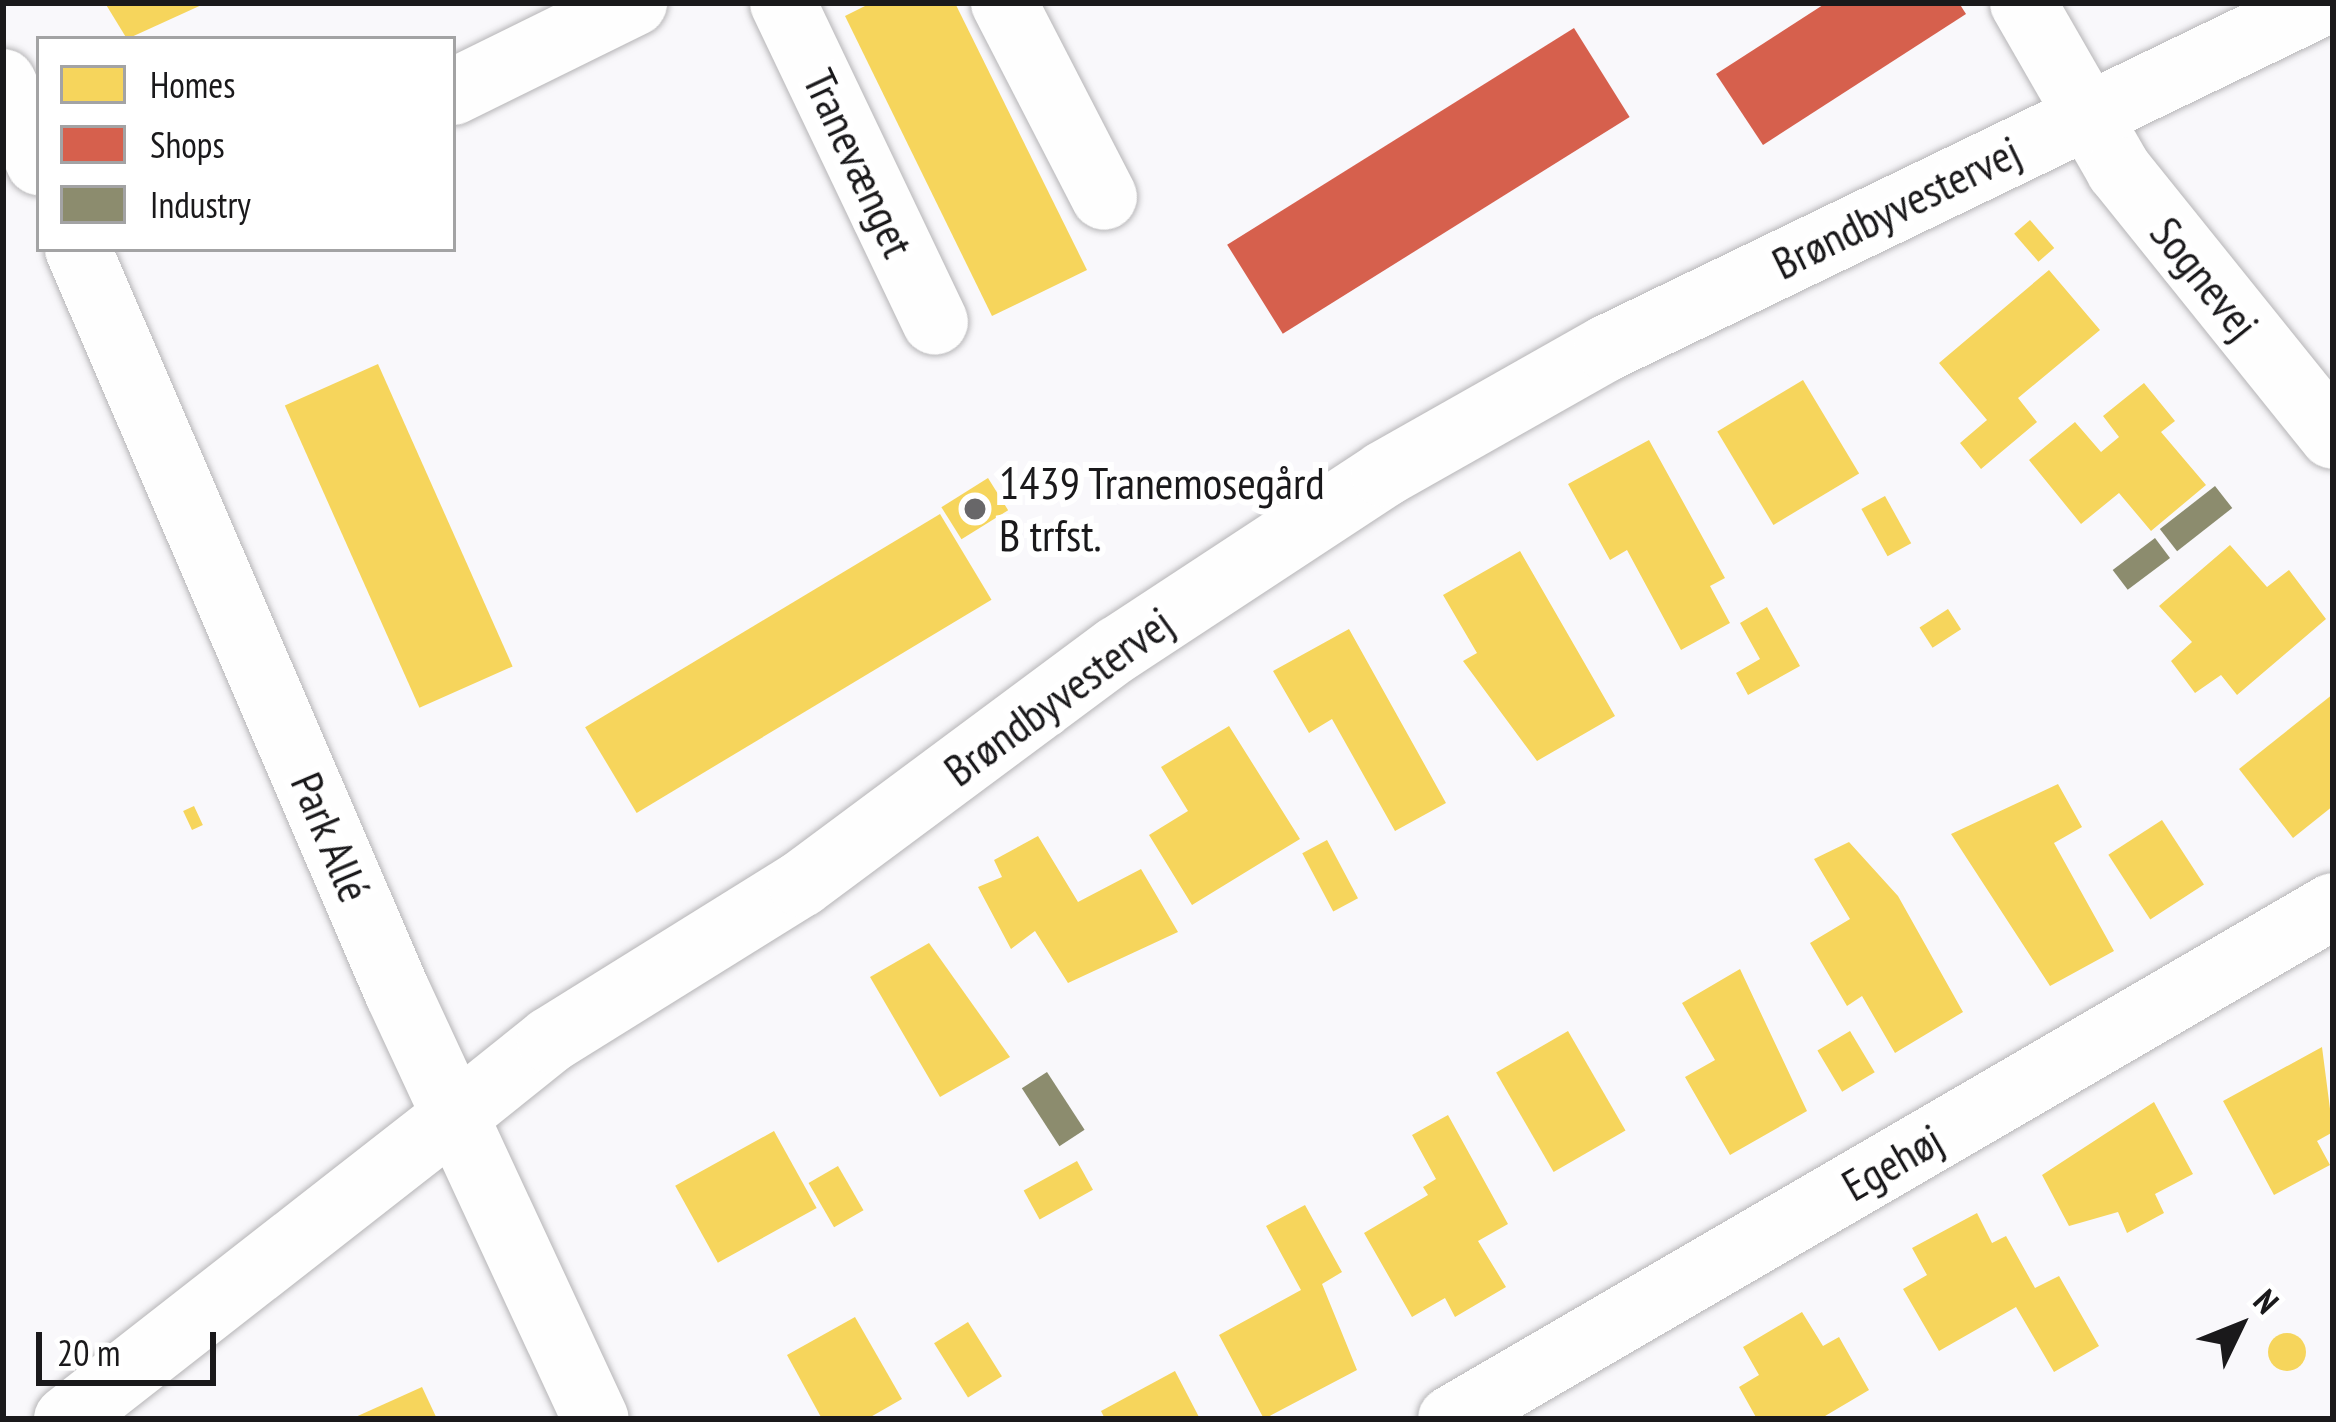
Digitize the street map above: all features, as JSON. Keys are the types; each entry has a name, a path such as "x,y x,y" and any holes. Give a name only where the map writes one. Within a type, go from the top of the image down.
{"street":[{"path":"456,91 634,3"},
{"name":"Tranevænget","path":"784,3 935,322"},
{"path":"1004,3 1104,197"},
{"path":"2023,3 2084,116"},
{"name":"Brøndbyvestervej","path":"67,1419 550,1040 800,884 1118,649 1384,474 1607,348 2322,3"},
{"path":"3,82 36,156"},
{"name":"Sognevej","path":"2084,116 2333,436"},
{"name":"Park Allé","path":"79,252 454,1118 596,1419"},
{"name":"Egehøj","path":"1451,1419 2333,906"}],"building: Homes":[{"path":"105,3 206,3 134,36 125,36"},
{"path":"871,3 955,3 1087,270 992,316 845,16"},
{"path":"2030,220 2054,248 2038,262 2014,234"},
{"path":"2049,270 2100,330 2018,398 2037,422 1981,469 1960,443 1987,420 1939,363"},
{"path":"378,364 513,666 419,708 285,405"},
{"path":"1803,380 1859,473 1773,525 1717,432"},
{"path":"2144,383 2175,421 2161,432 2206,485 2151,531 2119,493 2081,524 2029,460 2075,422 2101,452 2119,437 2103,416"},
{"path":"1649,440 1725,578 1710,586 1730,623 1681,650 1627,550 1610,560 1568,484"},
{"name":"1439 Tranemosegård B trfst.","path":"988,478 1008,510 961,539 941,507"},
{"path":"1885,496 1911,543 1888,556 1861,509"},
{"path":"940,514 992,600 637,813 585,727"},
{"path":"2230,545 2267,587 2289,570 2326,619 2237,695 2221,675 2195,693 2171,661 2192,642 2159,606"},
{"path":"1520,551 1615,716 1537,761 1463,661 1477,653 1443,595"},
{"path":"1767,607 1800,666 1748,695 1736,673 1760,659 1740,623"},
{"path":"1948,609 1961,629 1933,648 1919,628"},
{"path":"1349,629 1446,803 1395,831 1332,719 1309,733 1273,671"},
{"path":"2333,694 2333,806 2293,838 2239,769"},
{"path":"1229,726 1300,839 1192,905 1149,835 1188,811 1161,767"},
{"path":"2058,784 2082,827 2054,843 2114,951 2050,986 1951,834"},
{"path":"194,806 203,825 192,830 183,811"},
{"path":"2162,820 2204,885 2150,919 2108,855"},
{"path":"1038,836 1078,902 1141,869 1178,932 1068,983 1035,931 1011,949 978,887 1002,877 994,860"},
{"path":"1327,840 1358,898 1333,911 1302,853"},
{"path":"1849,842 1898,896 1963,1012 1895,1053 1862,996 1847,1006 1810,943 1850,919 1814,859"},
{"path":"929,943 1010,1057 940,1097 870,977"},
{"path":"1740,969 1807,1111 1730,1155 1685,1077 1715,1060 1682,1003"},
{"path":"1568,1031 1626,1131 1554,1172 1496,1072"},
{"path":"1850,1031 1875,1072 1842,1092 1817,1051"},
{"path":"2322,1047 2333,1132 2317,1141 2330,1165 2274,1195 2223,1101"},
{"path":"2154,1102 2193,1174 2155,1194 2164,1213 2127,1233 2118,1212 2069,1226 2042,1175"},
{"path":"1448,1115 1508,1224 1478,1241 1506,1287 1455,1317 1445,1298 1412,1317 1364,1233 1428,1195 1423,1187 1436,1179 1412,1135"},
{"path":"774,1131 817,1208 718,1263 675,1186"},
{"path":"1077,1161 1093,1190 1040,1219 1024,1191"},
{"path":"838,1166 864,1210 834,1227 809,1183"},
{"path":"1305,1205 1342,1272 1322,1284 1357,1370 1264,1419 1219,1335 1301,1290 1266,1226"},
{"path":"1977,1213 1992,1243 2006,1236 2035,1288 2059,1276 2099,1346 2054,1372 2016,1307 1939,1351 1903,1289 1927,1275 1912,1248"},
{"path":"1802,1312 1823,1346 1839,1337 1869,1390 1820,1419 1757,1419 1739,1387 1759,1375 1743,1347"},
{"path":"855,1317 902,1399 867,1419 822,1419 787,1355"},
{"path":"968,1322 1002,1376 968,1397 934,1343"},
{"path":"2287,1333 2300,1339 2306,1352 2300,1365 2287,1371 2274,1365 2268,1352 2274,1339"},
{"path":"1175,1371 1200,1419 1105,1419 1101,1411"},
{"path":"422,1387 437,1419 351,1419"}],"building: Shops":[{"path":"1826,3 1959,3 1966,14 1763,145 1716,74"},
{"path":"1574,28 1630,117 1283,334 1227,245"}],"building: Industry":[{"path":"2215,486 2232,508 2177,551 2160,529"},
{"path":"2155,538 2170,558 2128,590 2113,570"},
{"path":"1047,1072 1085,1130 1059,1146 1022,1088"}],"place":[{"name":"1439 Tranemosegård B trfst.","path":"975,509"}]}
